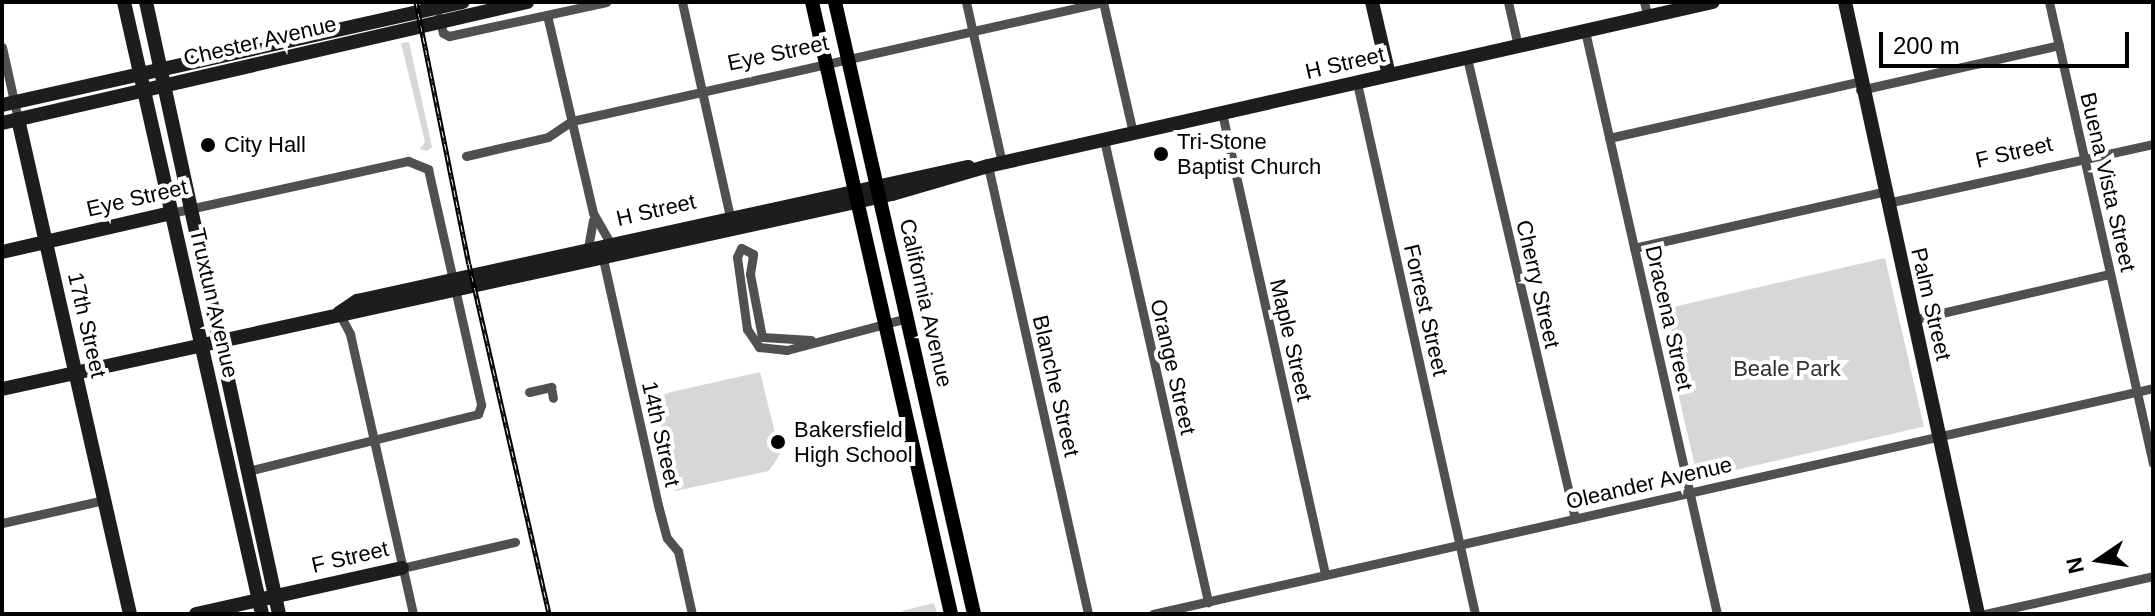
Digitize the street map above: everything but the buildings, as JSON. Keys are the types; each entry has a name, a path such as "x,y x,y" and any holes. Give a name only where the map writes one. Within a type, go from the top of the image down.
{"main road":[{"name":"California Avenue","path":"812,2 951,614"},
{"name":"California Avenue","path":"835,2 974,614"}],"street":[{"name":"Truxtun Avenue","path":"124,2 260,607"},
{"name":"Truxtun Avenue","path":"146,2 279,614"},
{"path":"436,2 443,33 606,2"},
{"name":"Chester Avenue","path":"8,103 463,2"},
{"name":"Chester Avenue","path":"2,123 527,2"},
{"path":"682,2 732,223"},
{"name":"Blanche Street","path":"966,2 995,165 1088,614"},
{"path":"1103,2 1133,133"},
{"name":"Eye Street","path":"466,156 548,137 572,121 1103,2"},
{"path":"1372,2 1389,75"},
{"path":"1508,2 1518,46"},
{"name":"H Street","path":"2,389 199,343 339,313 359,313 603,259 732,223 1585,31 1646,9 1713,2"},
{"name":"Palm Street","path":"1845,2 1859,86 1978,614"},
{"name":"Buena Vista Street","path":"2049,2 2153,463"},
{"path":"547,15 593,213 610,243"},
{"name":"Dracena Street","path":"1585,31 1717,614"},
{"path":"1609,138 2059,45"},
{"name":"17th Street","path":"2,47 8,103 18,119 130,614"},
{"name":"Cherry Street","path":"1467,58 1575,519"},
{"name":"Forrest Street","path":"1357,83 1475,614"},
{"name":"Maple Street","path":"1222,113 1325,575"},
{"name":"Orange Street","path":"1104,140 1208,602"},
{"name":"F Street","path":"1634,248 2153,144"},
{"name":"Eye Street","path":"2,252 408,161 422,164 428,169 481,405 478,414 373,441"},
{"path":"588,248 593,213"},
{"name":"H Street","path":"339,313 357,301 588,248 661,232 732,223"},
{"path":"603,259 610,250 661,232"},
{"path":"811,340 762,337 750,274 753,254 741,248 737,257 752,340 764,349 781,350 907,318"},
{"name":"14th Street","path":"603,259 659,509 667,538 678,551 692,614"},
{"path":"1912,320 2110,274"},
{"path":"339,313 352,341 413,614"},
{"path":"352,341 359,313"},
{"path":"529,392 551,387 553,398"},
{"name":"Oleander Avenue","path":"1153,614 2153,388"},
{"path":"247,471 373,441"},
{"path":"2,523 104,500"},
{"name":"F Street","path":"196,614 260,607 275,597 515,542"},
{"path":"1985,614 2153,576"}],"green space":[{"path":"409,42 432,147 427,151 420,149 425,142 401,43"},
{"name":"Beale Park","path":"1885,258 1924,427 1698,479 1659,310"},
{"path":"760,372 780,454 769,471 675,491 655,401 667,393"},
{"path":"934,603 937,614 903,614 902,611"}],"railway":[{"path":"416,2 469,264 549,614"}],"place":[{"name":"City Hall","path":"208,145"},
{"name":"Tri-Stone Baptist Church","path":"1161,154"},
{"name":"Bakersfield High School","path":"778,442"}]}
